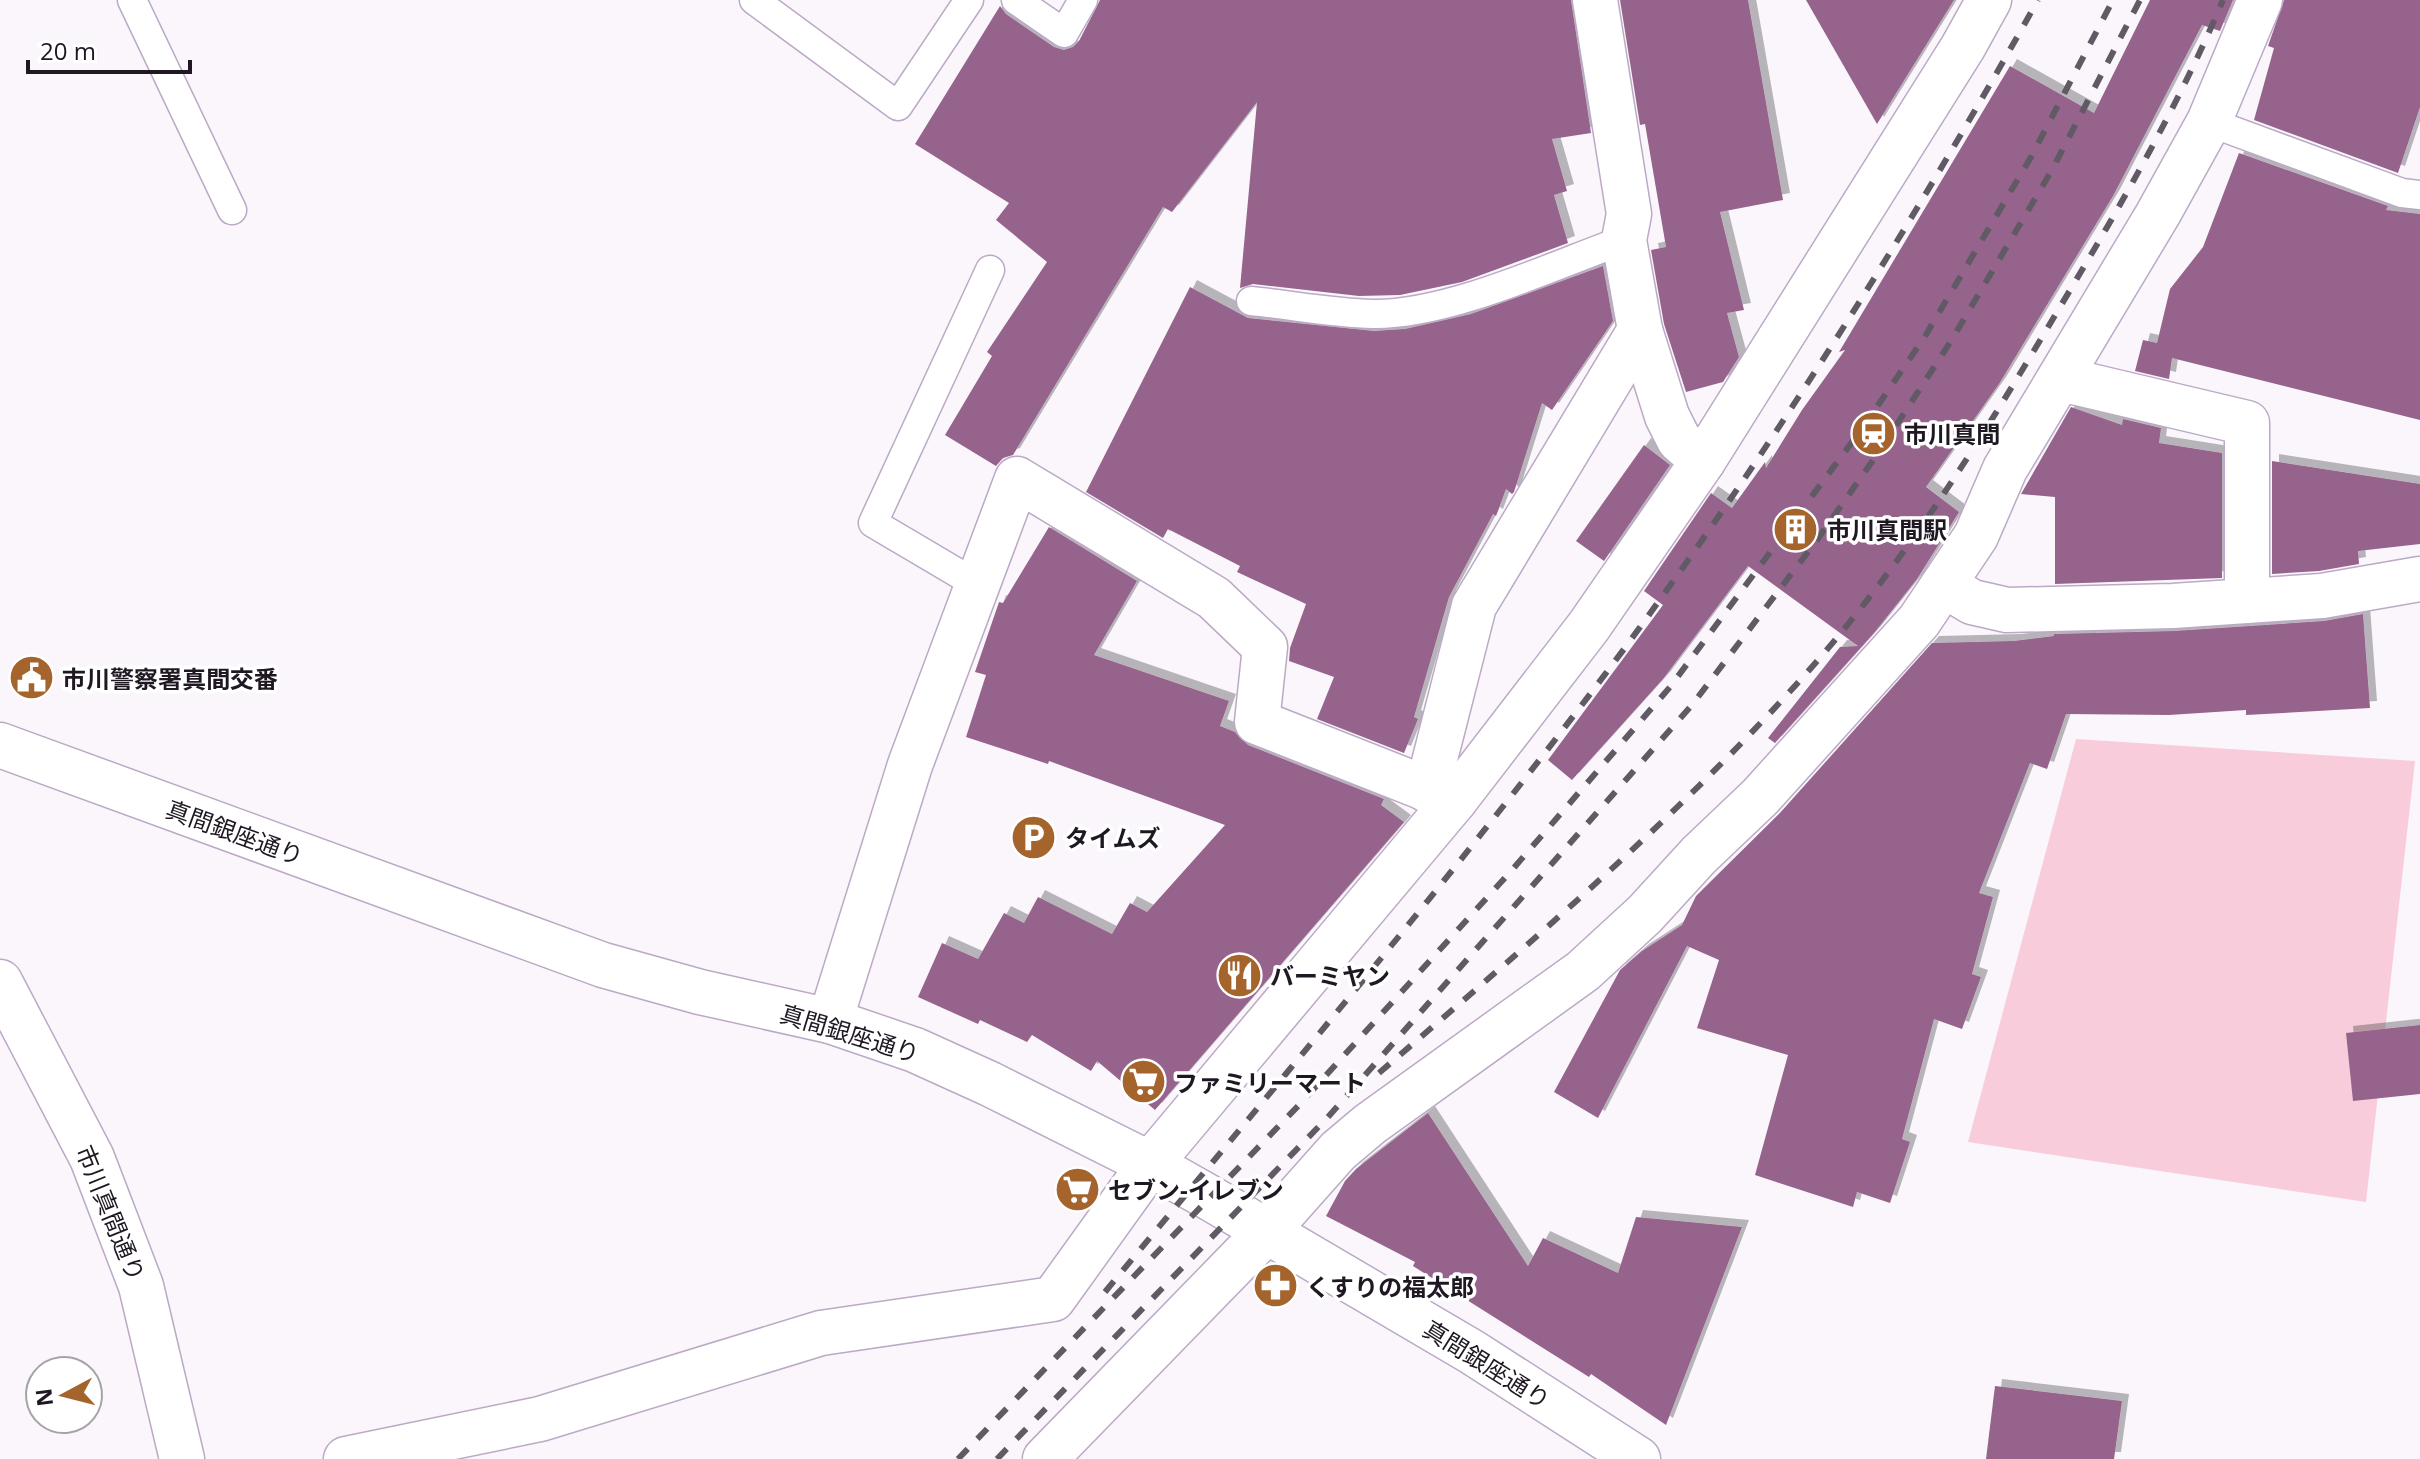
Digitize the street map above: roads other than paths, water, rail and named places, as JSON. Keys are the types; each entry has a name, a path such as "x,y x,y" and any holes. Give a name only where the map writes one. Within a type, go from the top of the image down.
{"street":[{"path":"1595,0 1629,214 1624,240 1640,330 1667,416 1679,440 1703,461"},
{"path":"346,1459 540,1419 821,1333 1053,1299 1150,1164 1441,795 1589,626 1703,461 1963,47 1989,0"},
{"path":"1045,1459 1266,1232 1338,1151 1370,1124 1583,971 1645,914 1699,855 1760,797 1919,621 1976,536 2005,469 2061,379 2209,122 2260,0"},
{"path":"1441,795 1474,606 1640,330"},
{"path":"2061,379 2247,423 2247,601"},
{"path":"830,1021 910,765 1017,479 1214,598 1265,647 1257,722 1441,795"},
{"path":"1944,585 1972,602 2007,610 2173,606 2322,596 2420,579"},
{"name":"真間銀座通り","path":"0,745 603,965 700,992 830,1021 915,1050 1150,1164 1472,1352 1638,1459"},
{"name":"市川真間通り","path":"0,982 92,1158 141,1286 182,1459"}],"lane":[{"path":"132,0 232,210"},
{"path":"754,0 898,106 969,0"},
{"path":"1016,0 1064,33 1083,0"},
{"path":"2209,122 2402,193 2420,195"},
{"path":"1251,301 1374,314 1417,308 1456,301 1624,240"},
{"path":"978,585 873,523 990,270"}],"railway":[{"path":"1105,1292 1498,813 1624,649 1735,492 1841,331 1942,167 2038,0"},
{"path":"958,1459 1300,1104 1512,870 1670,687 1861,430 1924,338 2031,157 2113,0"},
{"path":"997,1459 1328,1117 1692,705 1817,540 1951,341 2052,170 2140,0"},
{"path":"1379,1073 1550,925 1661,823 1767,716 1852,619 1916,535 2030,357 2146,159 2223,0"}],"place":[{"name":"市川真間","path":"1873,433"},
{"name":"市川真間駅","path":"1796,529"},
{"name":"市川警察署真間交番","path":"31,678"},
{"name":"タイムズ","path":"1034,837"},
{"name":"バーミヤン","path":"1239,975"},
{"name":"ファミリーマート","path":"1143,1082"},
{"name":"セブン-イレブン","path":"1077,1189"},
{"name":"くすりの福太郎","path":"1275,1286"}]}
